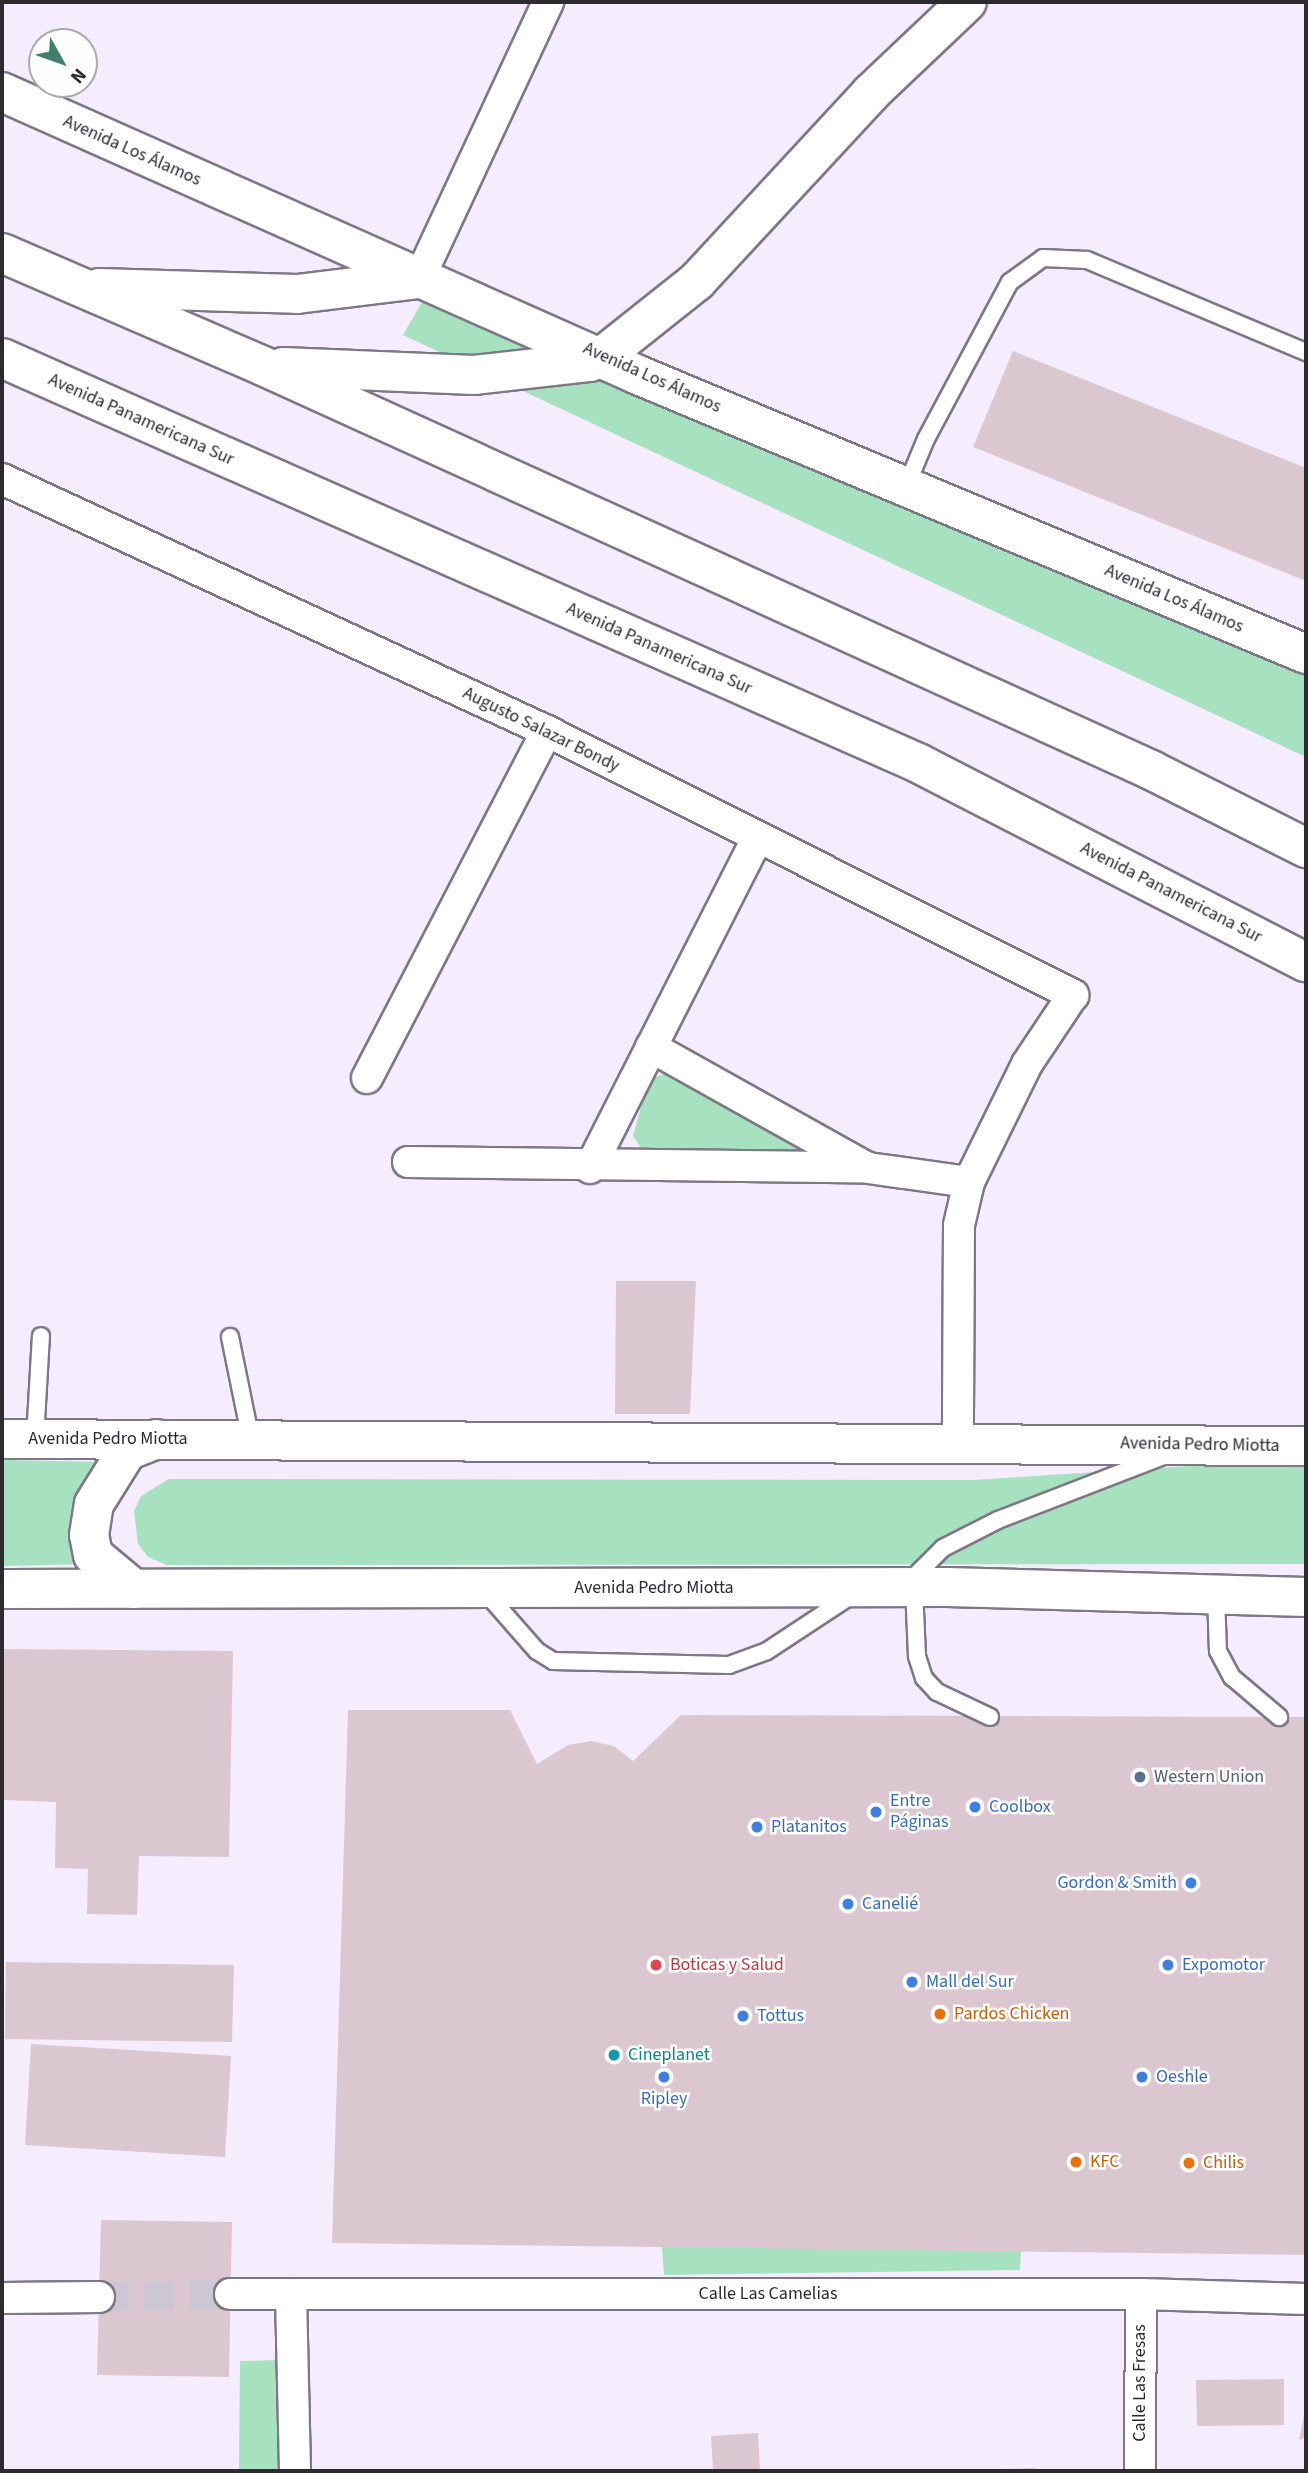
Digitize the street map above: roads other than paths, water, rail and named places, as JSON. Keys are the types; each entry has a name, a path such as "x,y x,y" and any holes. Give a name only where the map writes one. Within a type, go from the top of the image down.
{"main road":[{"path":"263,366 474,375 590,362 604,355 697,281 871,93 967,2"},
{"name":"Avenida Los Álamos","path":"2,92 419,279 604,355 638,374 1306,654"},
{"path":"2,253 263,366 1151,771 1306,848"},
{"path":"80,288 297,294 419,279"},
{"name":"Avenida Panamericana Sur","path":"2,358 918,763 1306,962"},
{"name":"Avenida Pedro Miotta","path":"18,1439 1306,1446"},
{"path":"134,1589 93,1555 89,1535 92,1514 104,1481 127,1451 157,1439"},
{"name":"Avenida Pedro Miotta","path":"2,1589 914,1588 1306,1597"}],"street":[{"path":"419,279 548,2"},
{"name":"Augusto Salazar Bondy","path":"2,479 547,731 757,839 1073,995 1027,1064 969,1182"},
{"path":"367,1078 547,731"},
{"path":"590,1168 757,839"},
{"path":"651,1047 868,1168"},
{"path":"408,1162 590,1168 868,1168 969,1182 959,1225 958,1443"},
{"name":"Calle Las Camelias","path":"230,2294 1141,2294 1306,2299"},
{"path":"291,2294 295,2471"},
{"name":"Calle Las Fresas","path":"1140,2471 1141,2294"},
{"path":"2,2298 99,2297"}],"lane":[{"path":"906,487 926,439 1010,282 1043,258 1087,260 1306,352"},
{"path":"18,1439 41,1336"},
{"path":"230,1337 251,1440"},
{"path":"990,1717 944,1696 925,1678 917,1656 914,1588 919,1572 943,1548 998,1520 1192,1445"},
{"path":"482,1588 537,1651 553,1661 729,1665 767,1651 863,1588"},
{"path":"1216,1595 1218,1651 1232,1676 1279,1717"}],"tunnel":[{"path":"99,2297 230,2294"}],"place":[{"name":"Western Union","path":"1140,1777"},
{"name":"Coolbox","path":"975,1807"},
{"name":"Entre Páginas","path":"876,1812"},
{"name":"Platanitos","path":"757,1827"},
{"name":"Gordon & Smith","path":"1191,1883"},
{"name":"Canelié","path":"848,1904"},
{"name":"Boticas y Salud","path":"656,1965"},
{"name":"Expomotor","path":"1168,1965"},
{"name":"Mall del Sur","path":"912,1982"},
{"name":"Pardos Chicken","path":"940,2014"},
{"name":"Tottus","path":"743,2016"},
{"name":"Cineplanet","path":"614,2055"},
{"name":"Ripley","path":"664,2077"},
{"name":"Oeshle","path":"1142,2077"},
{"name":"KFC","path":"1076,2162"},
{"name":"Chilis","path":"1189,2163"}]}
